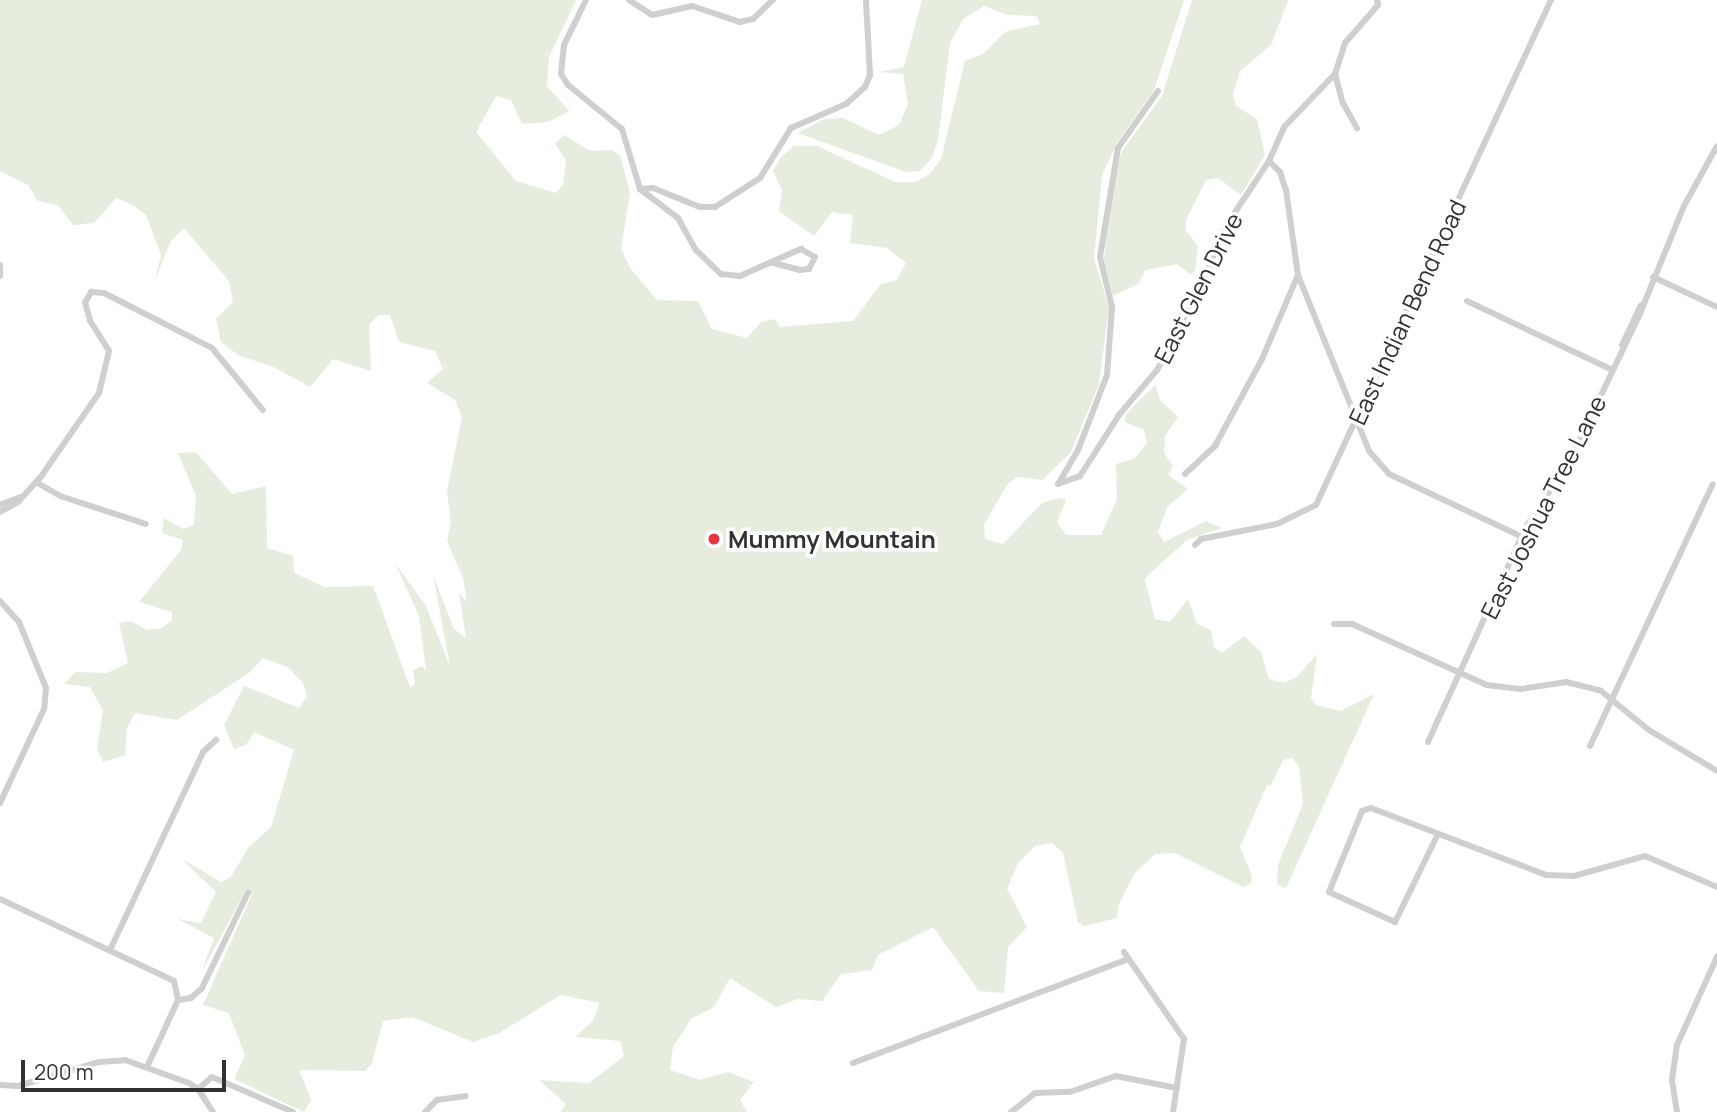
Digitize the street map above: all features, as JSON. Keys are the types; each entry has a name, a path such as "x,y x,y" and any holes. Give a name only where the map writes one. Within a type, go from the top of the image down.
{"street":[{"path":"586,0 564,45 561,74 568,85 622,129 640,189 678,218 696,250 714,271 740,276 771,261 801,249 815,257 809,270 771,261"},
{"path":"629,0 652,15 692,6 740,22 753,19 773,0"},
{"path":"640,189 653,188 700,207 715,208 760,178 791,128 846,104 865,87 870,75 866,0"},
{"name":"East Glen Drive","path":"1158,91 1118,148 1100,257 1112,307 1107,375 1078,450 1060,474 1058,484 1063,485 1080,476 1119,415 1157,370 1195,300 1226,226 1269,161 1284,127 1335,74 1345,43 1378,2 1387,0"},
{"name":"East Indian Bend Road","path":"1195,545 1212,537 1261,529 1308,511 1321,496 1551,0"},
{"path":"1335,74 1343,103 1357,128"},
{"name":"East Joshua Tree Lane","path":"1428,742 1522,537 1569,462 1653,277 1717,146"},
{"path":"1269,161 1280,172 1286,190 1298,275 1369,451 1390,474 1522,537"},
{"path":"0,264 0,276"},
{"path":"1185,474 1215,446 1262,359 1298,275"},
{"path":"1653,277 1717,307"},
{"path":"0,512 36,482 92,405 106,376 109,351 85,303 91,292 104,293 212,348 263,410"},
{"path":"1467,301 1612,370"},
{"path":"36,482 60,495 146,524"},
{"path":"1590,746 1713,484"},
{"path":"0,505 21,497"},
{"path":"0,601 19,622 46,688 44,709 0,803"},
{"path":"1334,624 1352,624 1460,673 1502,688 1566,682 1614,698 1649,730 1717,771"},
{"path":"110,950 204,751 216,740"},
{"path":"1437,836 1395,922 1329,892 1328,884 1367,808 1437,836 1554,876 1574,876 1645,856 1717,887"},
{"path":"178,1000 191,998 202,988 248,892"},
{"path":"0,899 174,981 178,1000 148,1065"},
{"path":"1124,951 1184,1039 1173,1112"},
{"path":"1677,1112 1672,1080 1676,1045 1717,957"},
{"path":"853,1063 1128,959"},
{"path":"0,1084 37,1081 106,1061 148,1065 198,1089 213,1112"},
{"path":"1011,1112 1035,1093 1070,1092 1116,1076 1177,1088"},
{"path":"198,1089 212,1077 293,1112"},
{"path":"425,1112 437,1100 466,1096"}],"shaded area":[{"path":"0,0 576,0 549,57 547,86 569,111 548,122 522,124 511,100 496,96 476,132 516,181 556,193 563,185 566,160 555,144 564,135 590,151 612,150 620,155 630,193 621,249 630,268 657,300 698,301 712,329 747,338 761,322 775,319 779,327 853,321 881,284 897,280 906,263 887,248 850,243 853,215 832,212 814,236 779,211 782,190 773,171 781,157 794,146 817,146 895,182 915,182 930,174 941,159 965,61 983,54 1005,32 1040,24 1037,16 1008,15 984,6 963,19 950,43 938,140 932,158 920,171 906,172 798,133 824,119 843,118 879,135 899,125 908,104 903,74 880,72 904,67 922,0 1184,0 1154,90 1117,143 1102,175 1094,259 1109,307 1099,384 1071,452 1042,480 1017,477 1007,485 984,524 985,539 1003,544 1042,503 1059,498 1066,500 1057,522 1066,535 1101,535 1117,499 1116,464 1134,459 1147,443 1144,430 1125,422 1126,414 1155,385 1160,400 1178,417 1165,436 1164,453 1173,466 1168,475 1188,489 1167,507 1158,532 1164,542 1206,521 1222,528 1187,540 1149,574 1145,580 1155,619 1170,622 1188,599 1197,624 1211,630 1214,648 1222,653 1244,636 1261,652 1269,679 1284,683 1297,677 1317,654 1311,698 1316,705 1341,711 1374,694 1286,888 1277,884 1278,865 1303,804 1299,766 1292,758 1283,760 1271,785 1267,785 1240,847 1252,876 1251,883 1243,887 1175,853 1155,854 1134,874 1118,906 1117,918 1084,926 1078,922 1063,853 1052,843 1035,846 1018,863 1007,889 1027,927 1008,947 1004,993 979,991 933,927 878,955 872,970 841,974 822,1001 798,999 776,1007 730,978 714,1007 691,1019 673,1047 670,1070 700,1080 728,1072 754,1082 740,1100 747,1112 561,1112 566,1104 539,1080 589,1083 624,1056 620,1041 575,1037 593,1021 600,1003 561,995 499,1033 473,1042 412,1017 383,1021 372,1063 365,1071 299,1070 311,1100 304,1112 234,1079 245,1056 229,1013 203,1005 252,894 245,892 202,971 214,938 178,919 201,923 216,892 182,859 221,882 231,877 248,848 271,827 294,750 254,732 246,745 234,749 224,725 244,686 299,708 307,696 303,683 288,667 263,658 249,673 177,720 135,713 127,728 125,755 103,762 97,749 103,710 90,687 64,684 75,672 107,673 128,663 119,623 131,621 147,630 162,628 172,620 172,612 139,602 181,550 183,540 162,533 164,518 183,529 194,525 196,496 178,453 196,452 232,494 266,486 267,548 293,556 294,573 324,587 373,586 410,687 415,685 413,670 422,666 426,671 419,616 395,563 426,606 450,666 433,575 454,629 466,638 459,593 467,602 463,578 447,541 451,522 447,491 462,417 455,400 427,383 443,369 435,351 399,342 390,315 379,315 369,324 371,371 333,359 310,387 274,367 238,355 221,342 216,319 233,302 229,281 184,228 171,241 155,280 161,255 146,215 133,205 116,198 94,223 73,225 58,205 38,201 28,185 0,171"},
{"path":"1192,0 1288,0 1271,45 1240,71 1233,95 1236,106 1257,119 1265,155 1241,195 1218,178 1206,180 1186,220 1186,231 1198,246 1195,271 1190,274 1177,264 1145,270 1139,283 1113,296 1104,260 1111,189 1122,151 1162,96"}],"place":[{"name":"Mummy Mountain","path":"714,539"}]}
